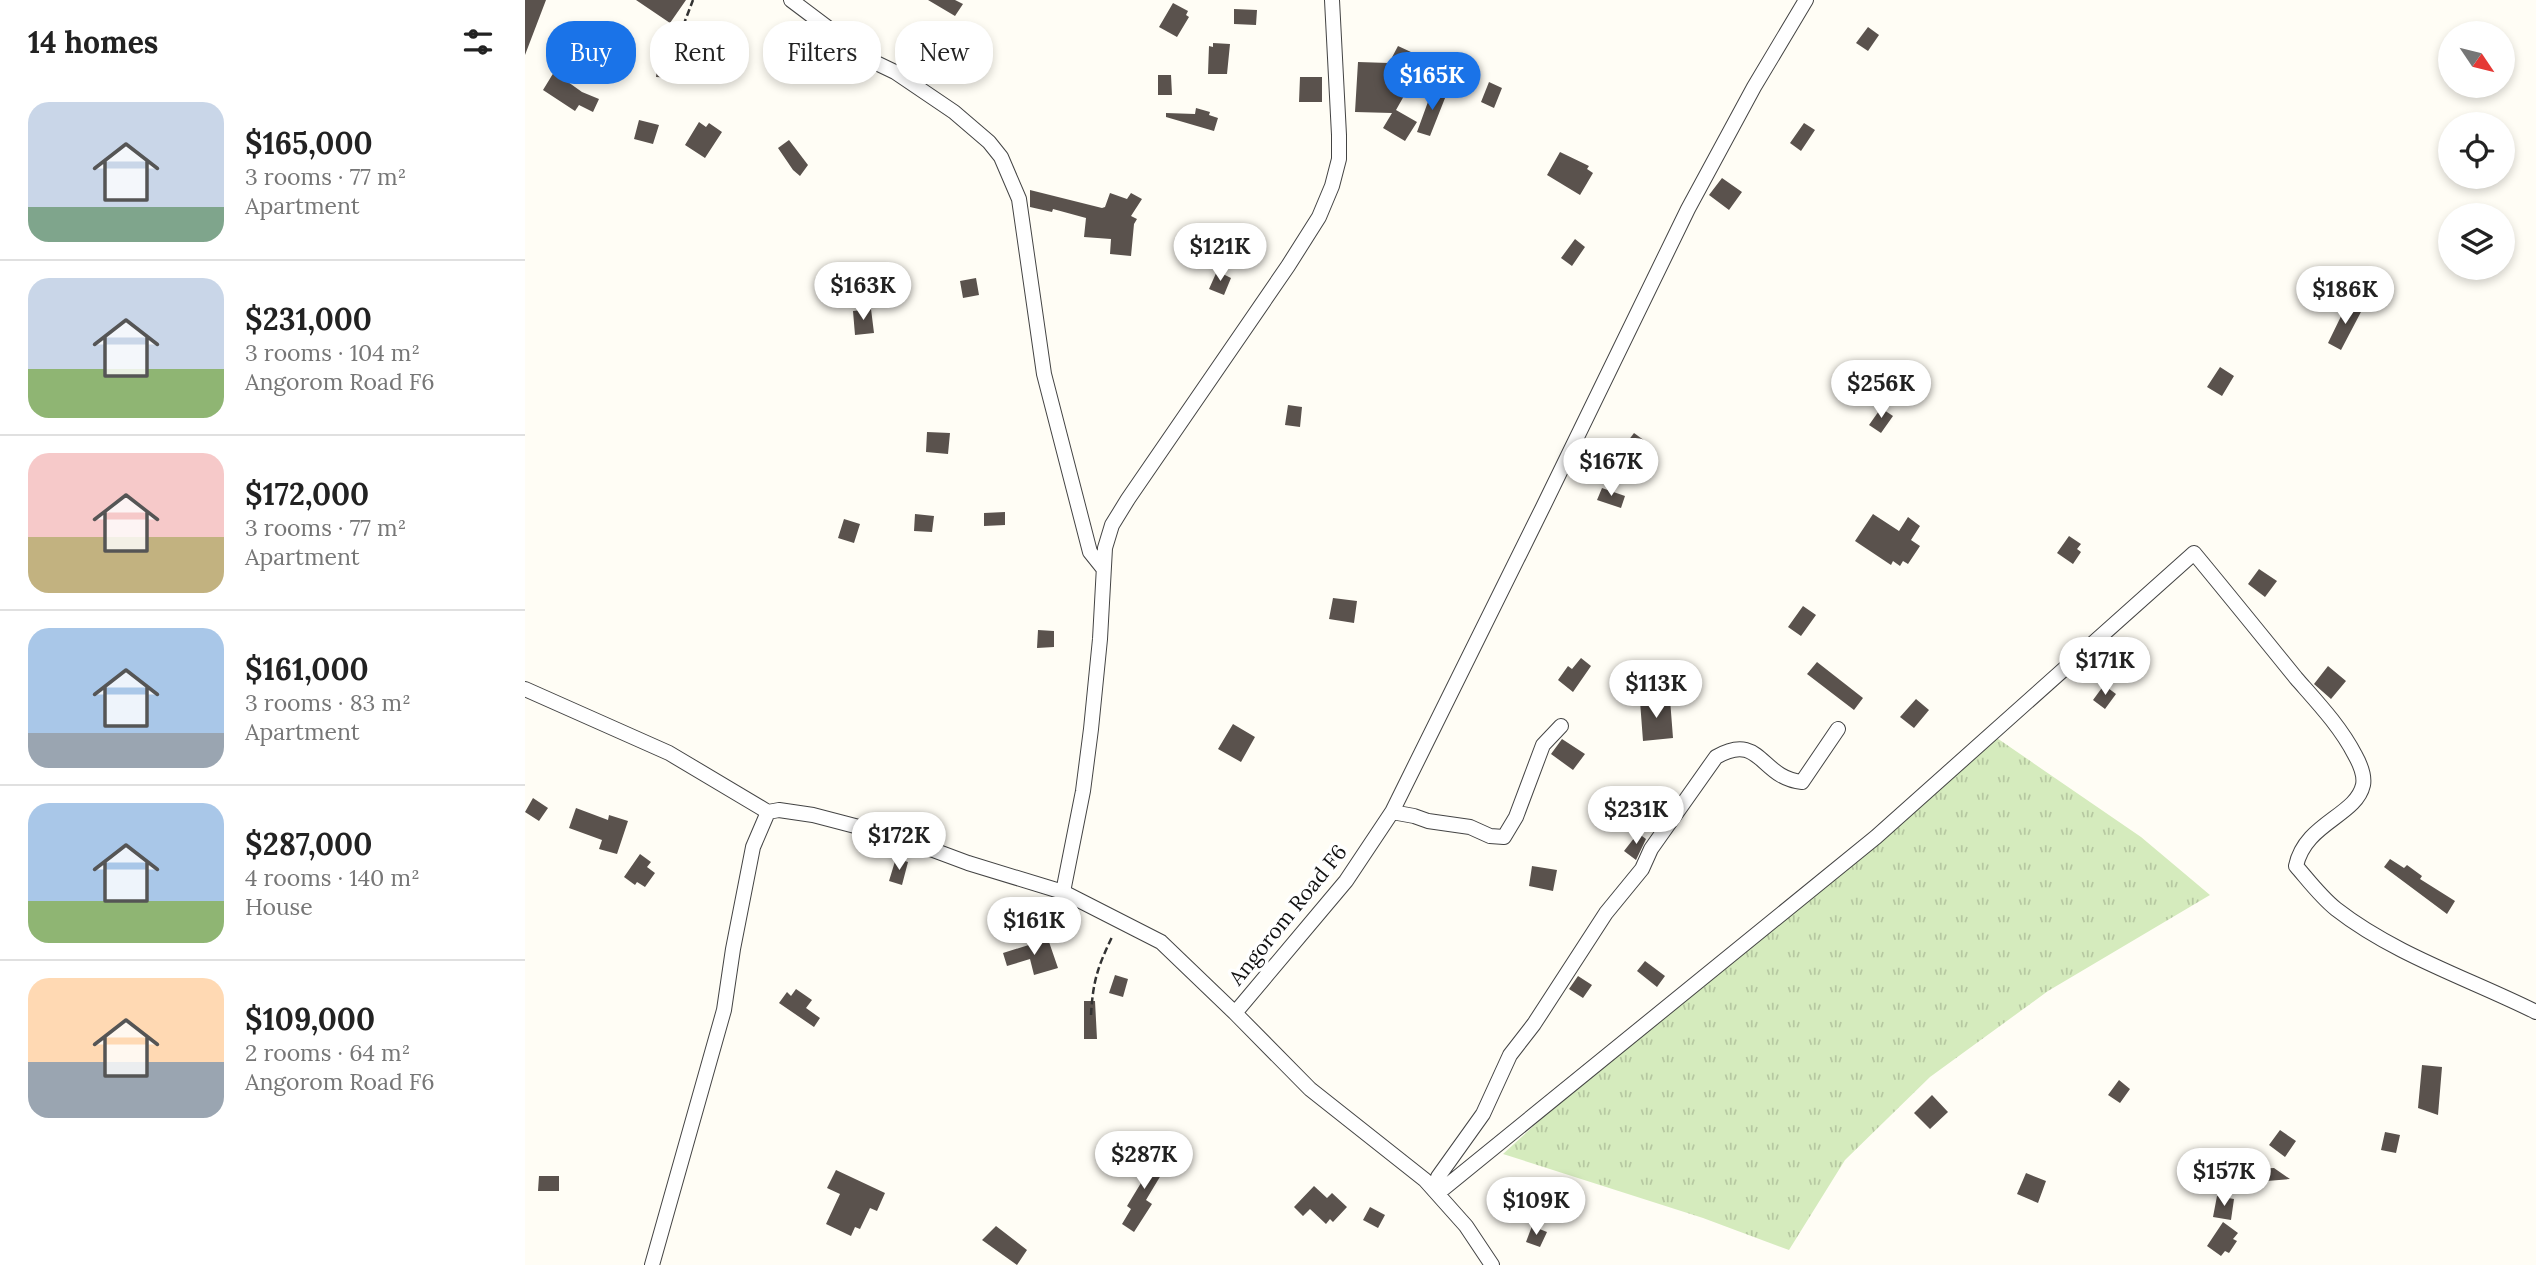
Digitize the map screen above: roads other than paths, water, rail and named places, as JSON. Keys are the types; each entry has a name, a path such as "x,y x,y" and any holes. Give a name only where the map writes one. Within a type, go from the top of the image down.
{"street":[{"path":"790,0 872,61 895,72 954,112 989,142 1001,157 1019,199 1044,374 1090,552 1102,567"},
{"path":"1063,892 1083,792 1100,639 1102,567 1112,524 1319,217 1332,186 1339,159 1332,0"},
{"name":"Angorom Road F6","path":"1492,1265 1459,1216 1452,1212 1426,1180 1310,1089 1235,1013 1346,881 1391,812 1555,484 1688,209 1754,87 1806,0"},
{"path":"1438,1193 1876,837 2194,553 2342,733 2363,771 2363,785 2357,797 2309,838 2299,853 2296,866 2337,909 2381,938 2409,954 2536,1012"},
{"path":"525,689 669,753 768,812 779,810 813,815 901,838 968,863 1063,892 1161,942 1235,1013"},
{"path":"1391,812 1470,827 1490,836 1504,837 1516,817 1543,745 1560,726"},
{"path":"1438,1193 1438,1177 1483,1114 1510,1055 1534,1024 1606,913 1642,869 1651,849 1716,757 1731,748 1746,748 1789,781 1802,782 1838,729"},
{"path":"652,1265 724,1010 753,847 768,812"}]}
